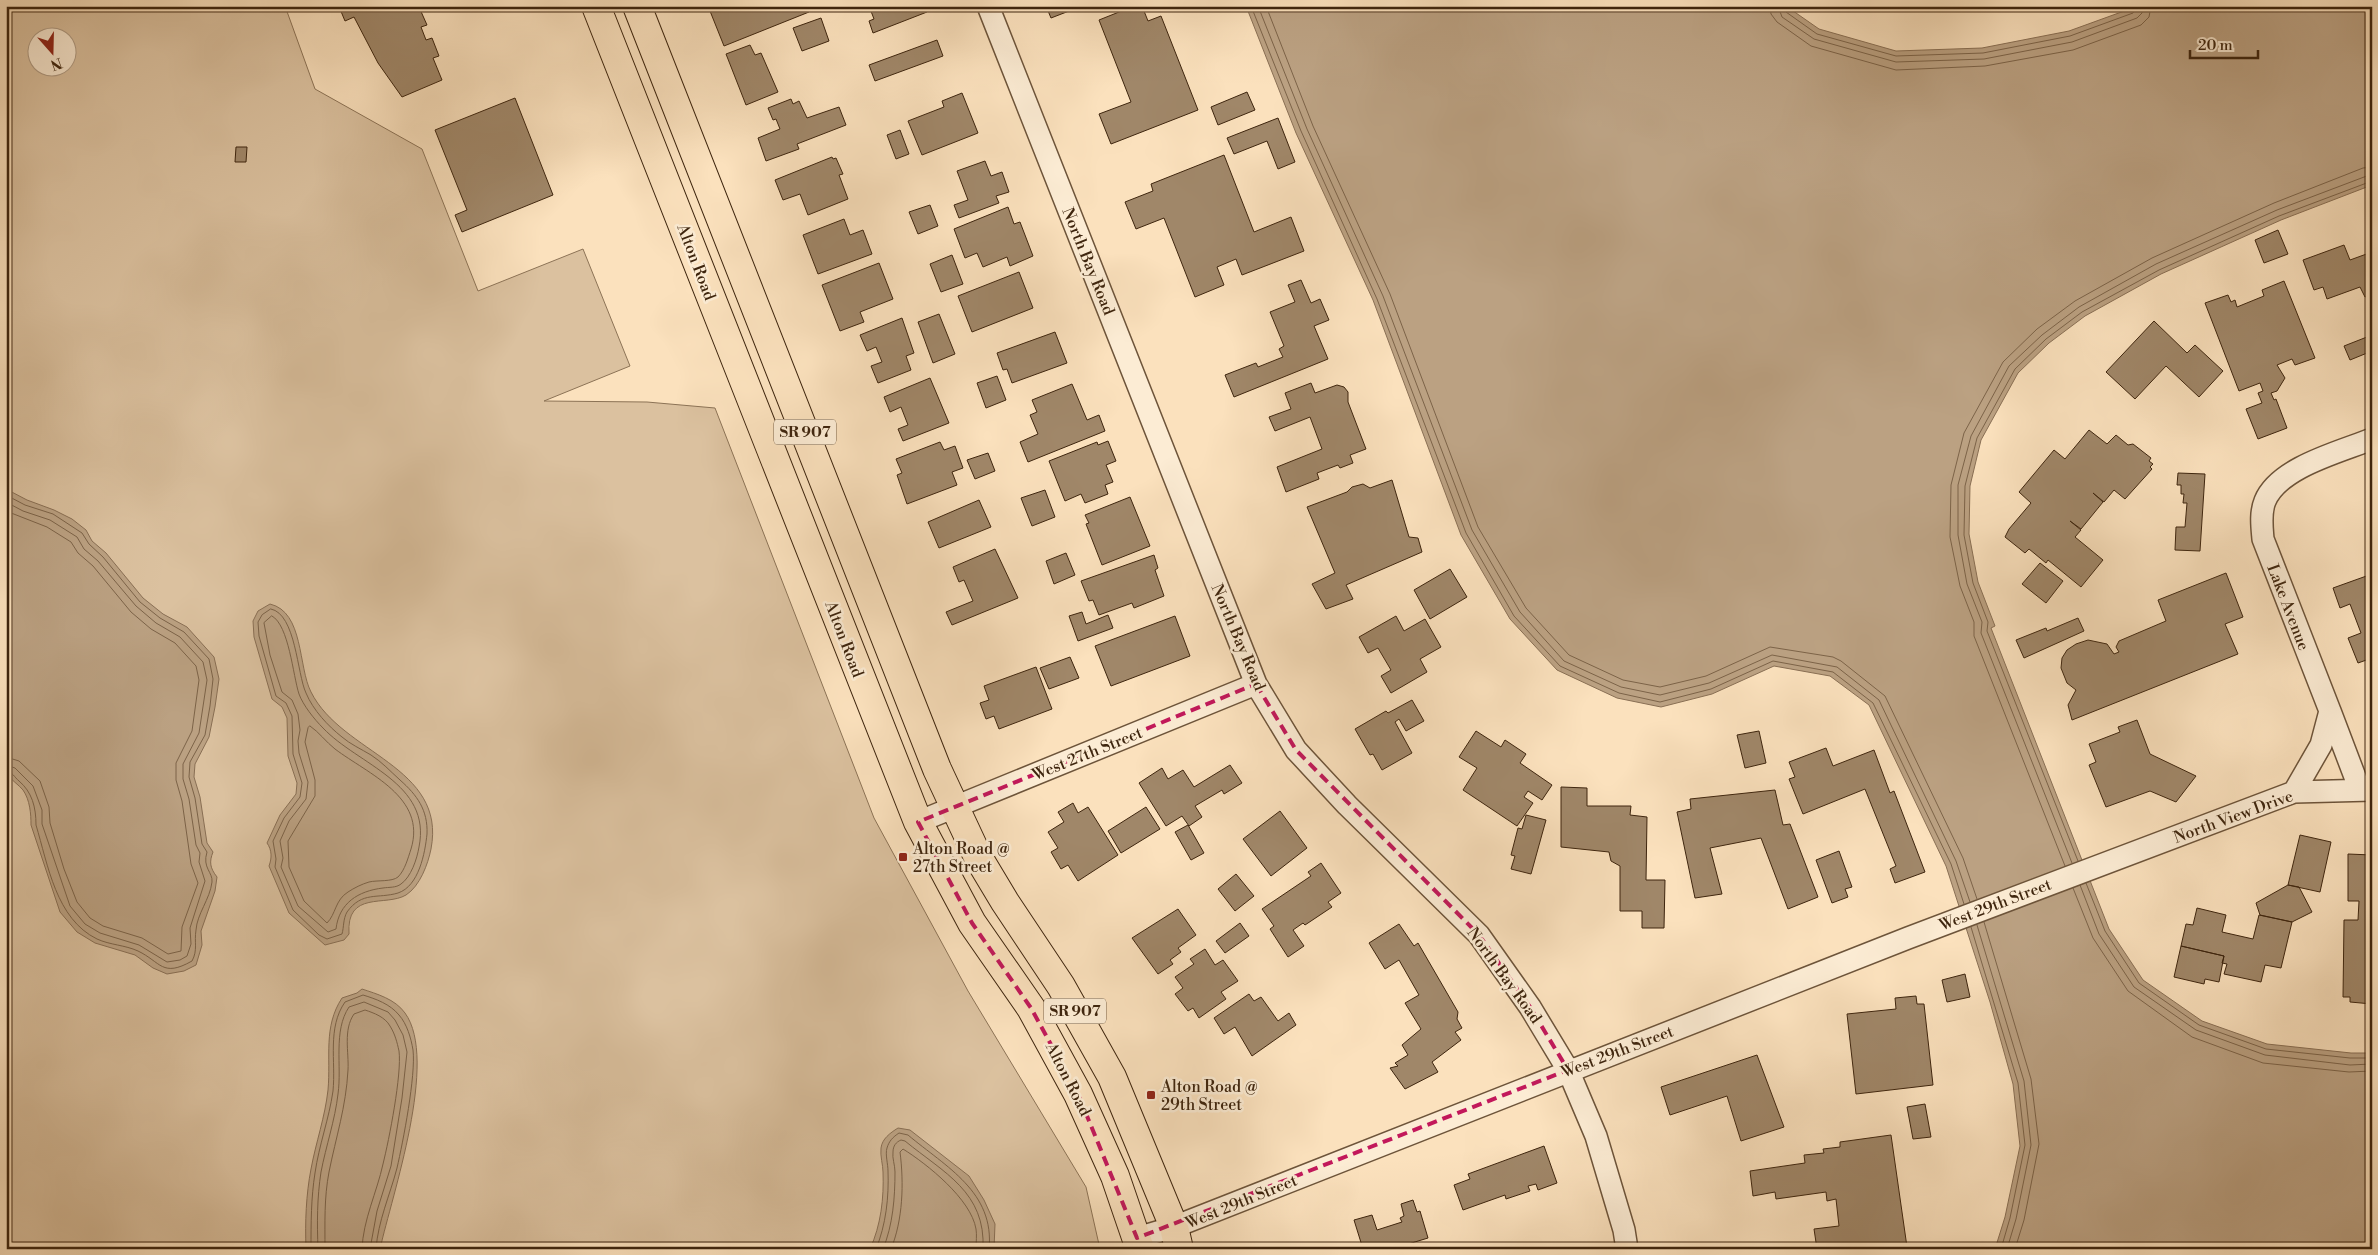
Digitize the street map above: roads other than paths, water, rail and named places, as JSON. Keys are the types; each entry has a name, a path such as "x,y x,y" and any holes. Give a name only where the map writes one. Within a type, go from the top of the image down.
{"highway":[{"name":"Alton Road","path":"596,6 918,822 972,923 1031,1008 1078,1094 1115,1176 1139,1244"},
{"name":"SR 907","path":"637,6 954,807 1005,902 1061,986 1112,1077 1176,1238"}],"street":[{"name":"North Bay Road","path":"988,6 1256,684 1296,750 1347,804 1479,934 1530,1007 1568,1070 1596,1136 1624,1230 1627,1249"},
{"name":"Lake Avenue","path":"2366,790 2330,711 2263,539 2261,520 2265,501 2277,484 2294,470 2372,439"},
{"name":"West 27th Street","path":"918,822 1256,684"},
{"path":"2294,792 2321,746 2330,711"},
{"name":"North View Drive","path":"2098,865 2294,792 2366,790"},
{"name":"West 29th Street","path":"1139,1244 1176,1238 1568,1070 2098,865"}],"water":[{"path":"1246,6 1786,6 1819,29 1896,51 1982,48 2069,31 2138,6 2372,6 2372,185 2281,220 2161,274 2085,316 2049,343 2018,373 1981,440 1970,486 1969,534 1978,582 1995,626 1991,628 2109,929 2143,980 2202,1021 2267,1044 2351,1053 2372,1053 2372,1249 1995,1249 2005,1217 2020,1146 2013,1084 1990,1002 1946,866 1869,705 1830,676 1774,666 1712,694 1661,707 1617,698 1557,670 1510,619 1461,535 1373,300 1296,133"},
{"path":"6,489 72,519 86,530 92,541 106,553 143,598 163,614 187,627 214,657 219,679 215,707 209,737 195,764 194,777 200,797 207,843 213,852 211,865 217,877 215,891 201,931 202,945 196,965 184,971 167,974 153,968 135,955 95,943 77,932 60,912 31,825 30,807 27,798 21,788 6,773"},
{"path":"270,604 281,609 289,618 298,642 311,692 326,713 345,731 408,779 423,798 432,821 430,855 423,874 411,891 398,898 360,905 354,911 350,920 349,934 344,940 325,945 289,913 269,866 271,854 267,843 280,815 296,794 297,783 288,756 287,718 282,707 272,699 254,637 253,621 258,611"},
{"path":"362,989 385,998 401,1008 414,1034 417,1062 410,1128 380,1249 306,1249 308,1189 327,1100 329,1042 332,1020 342,998 357,993"},
{"path":"898,1128 910,1130 969,1176 984,1200 995,1224 994,1249 870,1249 877,1230 882,1201 883,1169 881,1148 887,1136"}],"place":[{"name":"Alton Road @ 27th Street","path":"903,857"},
{"name":"Alton Road @ 29th Street","path":"1151,1095"}]}
